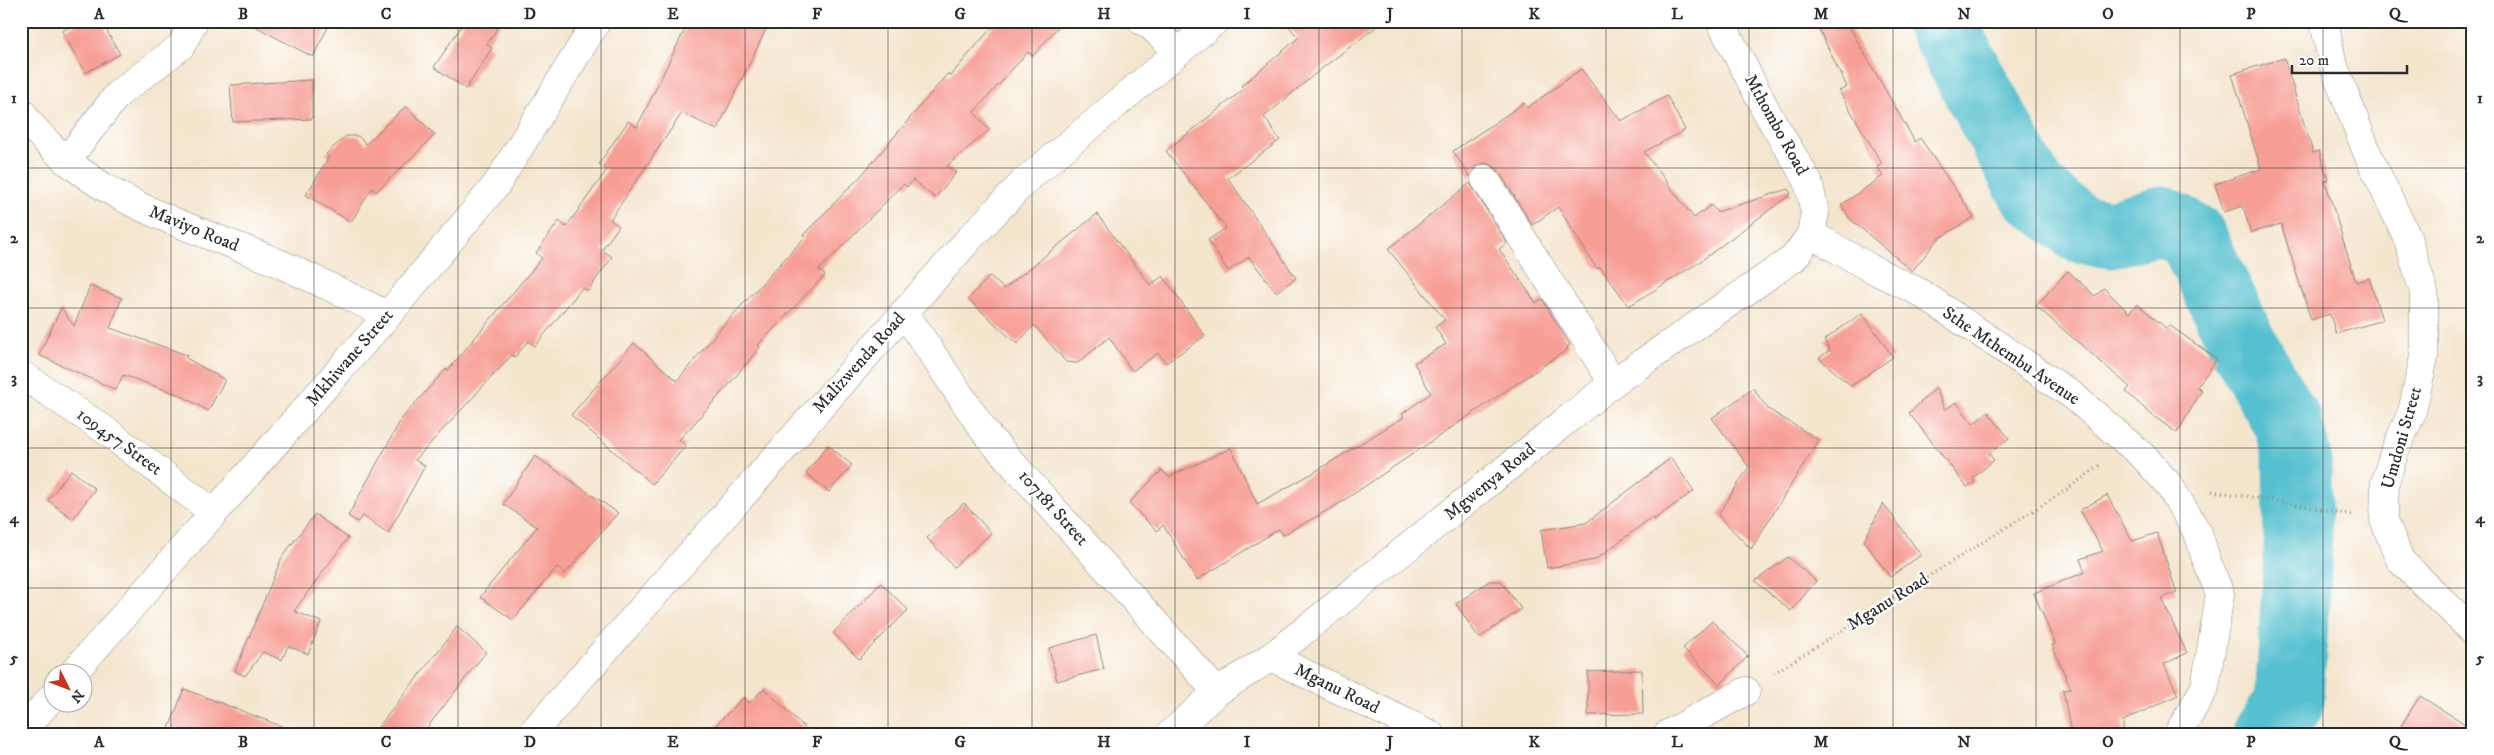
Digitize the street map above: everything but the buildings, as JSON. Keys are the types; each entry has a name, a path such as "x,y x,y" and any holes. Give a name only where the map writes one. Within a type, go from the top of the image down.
{"street":[{"path":"66,161 118,94 181,46 194,21"},
{"name":"Mkhiwane Street","path":"83,662 388,316 497,184 597,21"},
{"path":"1142,21 1152,27 1178,52"},
{"name":"Malizwenda Road","path":"531,734 904,312 1025,181 1215,21"},
{"name":"Mthombo Road","path":"1720,21 1769,116 1808,182 1814,213 1811,234"},
{"name":"Umdoni Street","path":"2324,21 2332,61 2368,155 2407,237 2424,292 2424,357 2412,412 2394,453 2385,482 2384,520 2400,560 2473,631"},
{"name":"Maviyo Road","path":"21,111 26,119 66,161 90,179 140,207 266,258 388,316"},
{"path":"1485,179 1613,383"},
{"name":"Mgwenya Road","path":"1170,734 1217,692 1271,657 1613,383 1794,258 1811,234"},
{"name":"Sthe Mthembu Avenue","path":"1811,234 1870,268 1919,292 2072,395 2145,458 2169,485 2199,535 2206,560 2220,594 2205,687 2178,734"},
{"name":"107181 Street","path":"904,312 987,435 1217,692"},
{"name":"109457 Street","path":"21,374 105,430 214,513"},
{"name":"Mganu Road","path":"1271,657 1430,734"},
{"path":"1668,734 1746,691"},
{"path":"21,733 42,709"}],"path":[{"name":"Mganu Road","path":"1746,691 2062,492 2103,463"},
{"path":"2169,485 2283,502 2336,513"}],"waterway":[{"path":"1940,21 2032,191 2079,228 2110,234 2162,220 2192,237 2243,344 2287,422 2297,457 2298,551 2289,704 2267,734"}]}
